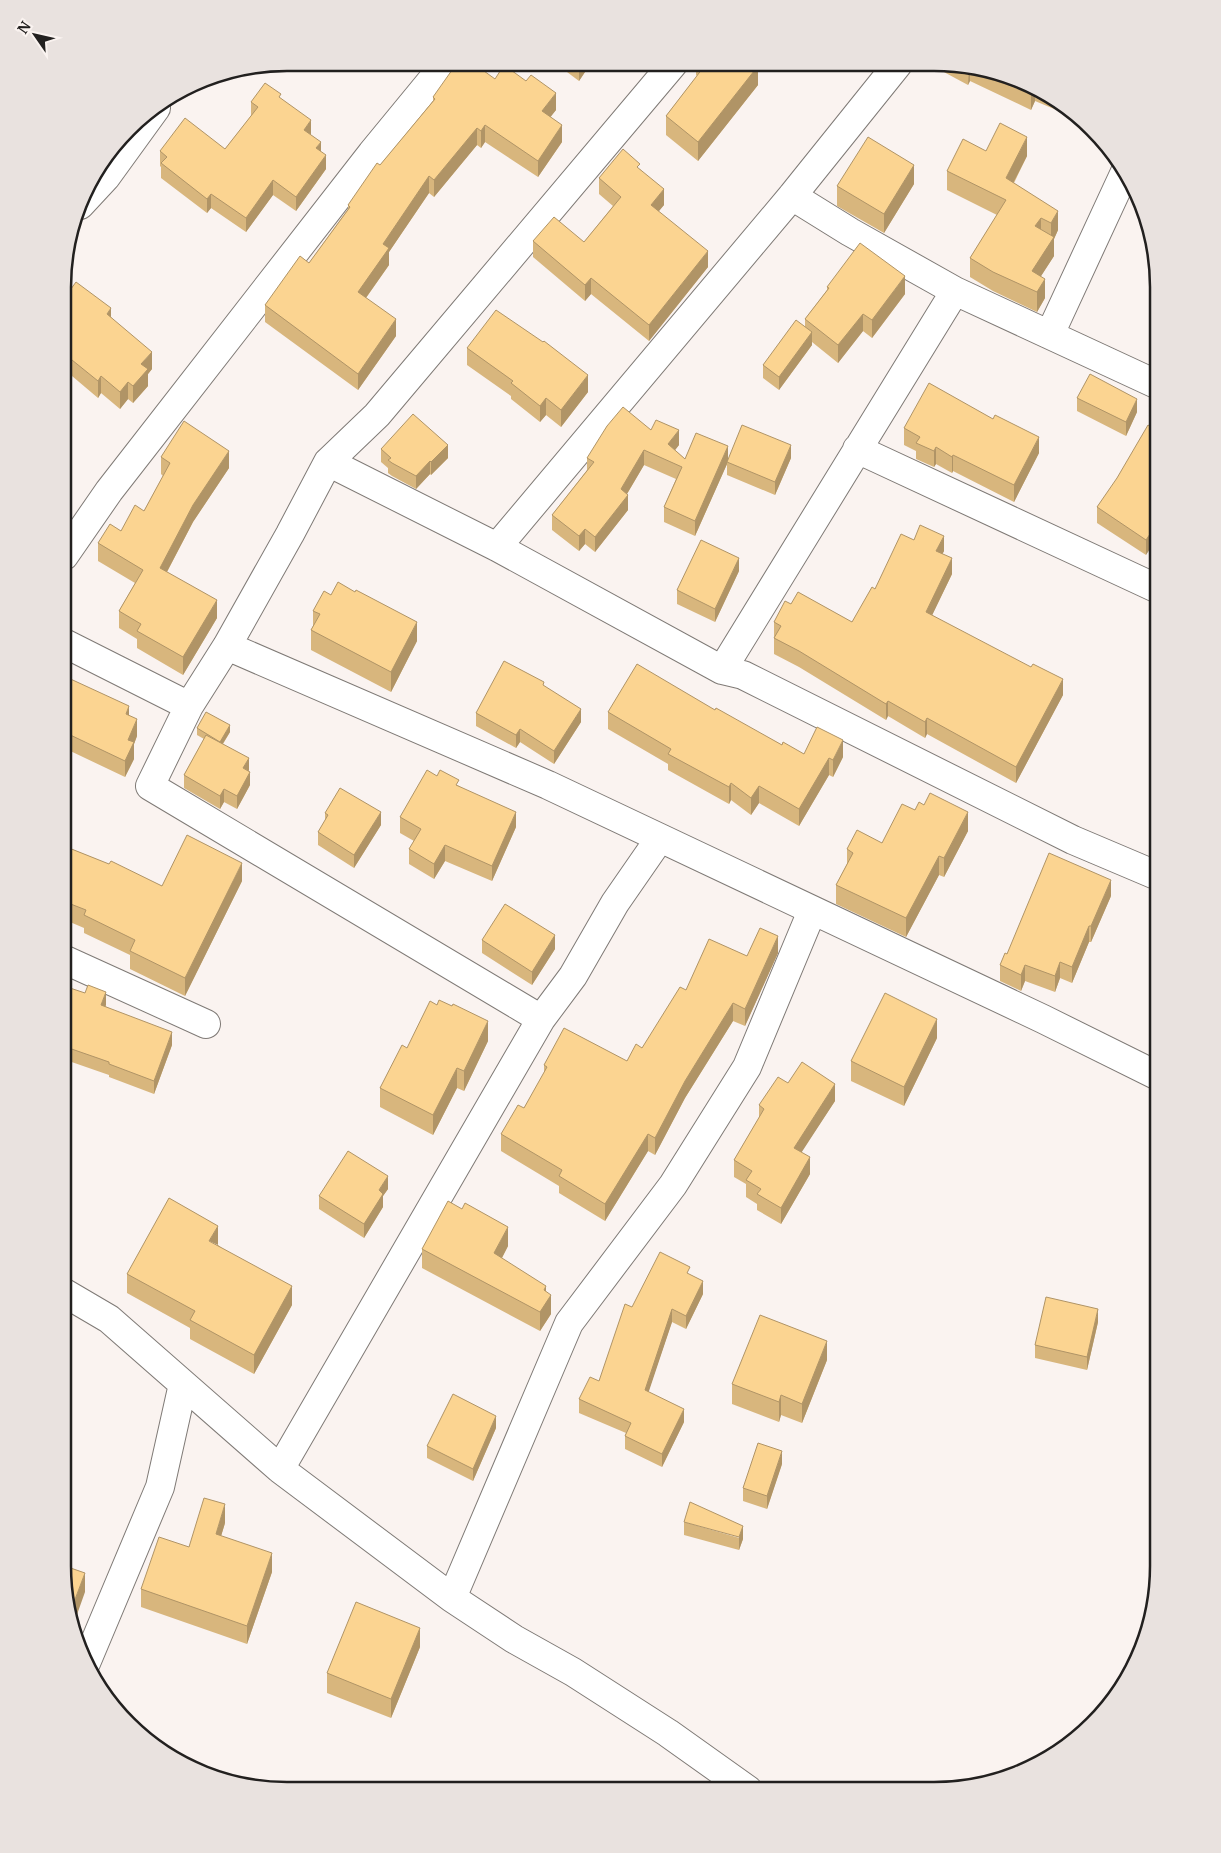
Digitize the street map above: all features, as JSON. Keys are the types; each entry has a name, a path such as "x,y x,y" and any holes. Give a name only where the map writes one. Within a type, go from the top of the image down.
{"street":[{"path":"71,546 109,491 372,153 439,71"},
{"path":"541,1019 150,786 189,706 227,646 328,462 377,415 667,71"},
{"path":"497,547 792,196 892,71"},
{"path":"94,190 106,177 142,128"},
{"path":"1050,334 1121,180"},
{"path":"792,196 850,232 955,290 1150,381"},
{"path":"722,670 955,290"},
{"path":"856,449 1150,584"},
{"path":"328,462 497,547 722,670 743,675 1073,840 1150,873"},
{"path":"227,646 548,785 1150,1072"},
{"path":"71,647 189,706"},
{"path":"280,1469 541,1019 572,976 614,903 660,838"},
{"path":"452,1598 569,1323 673,1185 747,1067 812,911"},
{"path":"71,963 206,1024"},
{"path":"71,1297 109,1319 280,1469 452,1598 514,1639 573,1672 660,1728 737,1782"},
{"path":"90,1653 160,1487 184,1384"}],"building":[{"path":"451,71 484,71 495,79 500,71 512,71 526,81 531,75 556,93 542,111 562,125 538,161 485,125 481,131 477,128 434,180 429,176 383,244 389,248 358,292 396,319 358,374 265,305 300,256 309,263 350,207 348,205 377,163 380,165 435,99 433,97"},
{"path":"701,71 754,71 698,142 666,116"},
{"path":"265,83 281,94 279,97 311,120 304,130 321,142 316,148 326,155 296,197 273,180 246,218 211,194 207,199 161,163 167,157 160,151 185,118 225,149 258,107 251,102"},
{"path":"1000,123 1027,137 1006,178 1058,211 1051,223 1041,218 1035,226 1054,237 1032,271 1045,279 1037,292 993,272 970,258 1006,200 947,171 963,139 986,151"},
{"path":"868,137 914,165 884,214 837,186"},
{"path":"623,149 640,164 637,167 664,189 651,205 708,251 649,325 591,278 585,285 533,241 554,217 584,242 621,197 599,178"},
{"path":"860,243 905,276 872,320 863,314 838,345 805,319"},
{"path":"76,282 111,308 107,314 152,352 141,364 148,369 133,386 128,382 120,392 101,376 98,381 72,360 71,361 71,289"},
{"path":"496,310 544,341 588,375 561,410 546,398 540,406 511,383 513,381 467,348"},
{"path":"796,320 812,332 779,377 763,365"},
{"path":"1090,374 1137,399 1126,422 1077,398"},
{"path":"929,383 993,419 995,415 1039,437 1014,485 953,455 952,457 936,447 934,451 916,443 920,437 904,428"},
{"path":"623,407 651,430 656,420 679,430 668,444 685,459 696,433 728,446 695,521 664,507 682,467 644,450 621,489 628,495 595,537 585,529 579,536 552,515 594,462 587,458 607,426"},
{"path":"413,414 448,445 416,476 388,460 391,458 381,449"},
{"path":"184,421 229,451 193,505 160,568 217,600 183,657 137,631 141,624 119,611 143,570 98,543 110,524 121,531 135,505 144,511 170,463 161,457"},
{"path":"742,425 791,445 775,482 727,462"},
{"path":"1148,425 1150,426 1150,534 1146,540 1097,507 1117,478"},
{"path":"920,525 944,536 936,551 952,558 926,612 1031,667 1033,664 1063,679 1016,767 927,718 925,722 888,701 886,704 774,638 781,626 774,622 785,601 791,604 798,592 852,622 872,587 875,589 901,534 914,540"},
{"path":"701,540 739,558 715,609 677,590"},
{"path":"338,582 417,622 391,672 311,630 320,614 313,611 324,591 331,595"},
{"path":"504,661 544,682 543,685 581,709 554,751 520,729 516,735 476,713"},
{"path":"637,664 715,710 716,708 782,745 783,742 804,754 817,727 843,740 833,760 829,758 799,809 759,786 751,798 731,783 729,787 668,754 671,749 608,712"},
{"path":"71,679 129,706 126,714 137,719 128,740 134,742 125,761 71,735"},
{"path":"206,712 230,725 220,742 197,728"},
{"path":"206,735 249,758 243,768 250,772 237,796 224,789 220,796 184,775"},
{"path":"427,770 437,776 440,770 459,780 456,785 516,812 492,866 445,845 434,864 409,849 421,829 400,817"},
{"path":"340,788 381,812 354,855 318,832 328,815 325,813"},
{"path":"930,793 968,812 944,858 939,856 906,918 836,885 853,853 847,849 857,830 882,843 902,804 915,810 919,802 924,805"},
{"path":"187,835 242,863 185,978 130,951 135,940 84,915 86,910 71,904 71,849 109,864 111,861 162,886"},
{"path":"1049,853 1111,880 1072,967 1060,962 1055,976 1025,965 1021,975 1000,965 1005,953 1007,954"},
{"path":"505,904 555,935 532,972 482,940"},
{"path":"760,928 778,936 745,1009 733,1003 685,1081 655,1138 648,1134 605,1204 559,1176 562,1170 501,1134 518,1105 524,1108 547,1067 544,1065 564,1028 627,1061 636,1044 642,1048 680,987 686,990 709,939 747,956"},
{"path":"88,985 106,992 101,1005 172,1032 154,1081 71,1049 71,988 85,993"},
{"path":"885,993 937,1019 904,1087 851,1061"},
{"path":"439,1000 452,1006 453,1004 488,1021 464,1071 457,1068 433,1115 380,1088 402,1045 407,1048 430,1001 437,1005"},
{"path":"802,1062 835,1084 794,1148 810,1157 781,1208 757,1194 761,1189 746,1180 752,1171 734,1160 764,1109 759,1105 778,1077 788,1083"},
{"path":"348,1151 388,1176 379,1190 383,1194 364,1224 319,1196"},
{"path":"169,1198 218,1226 209,1241 292,1286 254,1355 190,1320 195,1311 127,1274"},
{"path":"448,1201 462,1209 465,1203 508,1227 494,1253 546,1286 544,1290 551,1295 540,1312 422,1249"},
{"path":"660,1252 690,1267 687,1273 703,1281 686,1316 672,1309 645,1390 684,1409 662,1454 625,1436 631,1423 579,1399 590,1377 599,1381 625,1304 632,1307"},
{"path":"1046,1297 1098,1309 1087,1357 1035,1345"},
{"path":"760,1315 827,1341 802,1404 781,1395 779,1402 732,1384"},
{"path":"453,1394 496,1416 473,1469 427,1446"},
{"path":"758,1443 782,1451 767,1496 743,1488"},
{"path":"204,1498 225,1504 216,1534 272,1553 247,1626 141,1589 159,1537 189,1547"},
{"path":"690,1502 743,1526 739,1537 684,1522"},
{"path":"71,1568 85,1573 74,1602"},
{"path":"356,1602 420,1628 391,1699 327,1673"}]}
